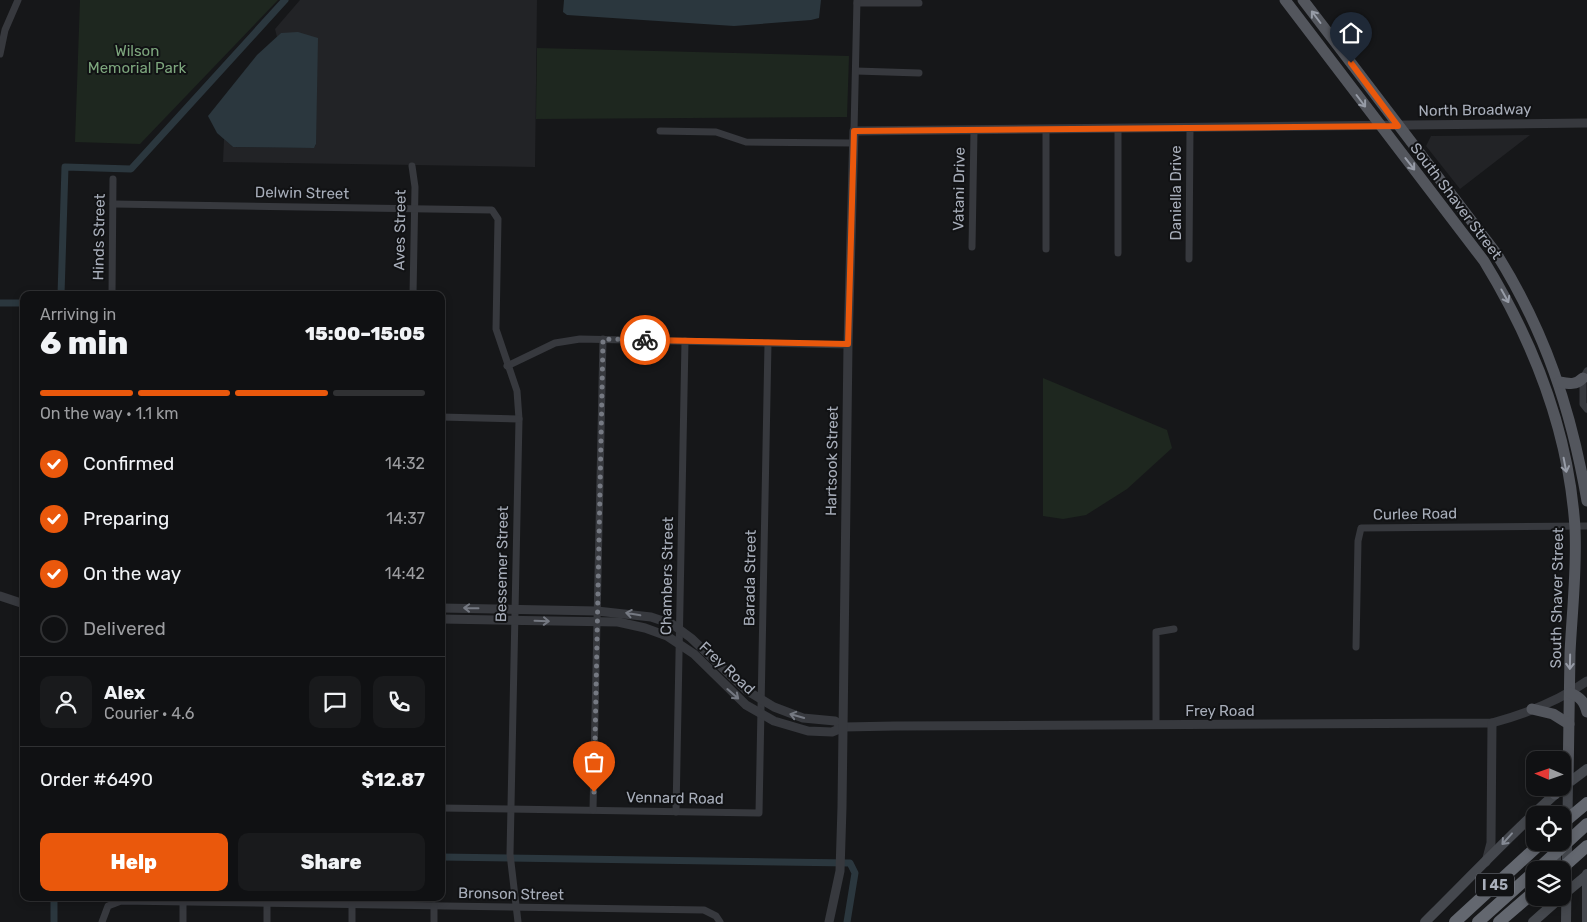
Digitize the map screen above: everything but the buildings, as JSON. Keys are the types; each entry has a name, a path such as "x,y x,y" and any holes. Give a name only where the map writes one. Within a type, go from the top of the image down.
{"highway":[{"path":"1571,816 1587,803"},
{"path":"1546,861 1587,824"},
{"path":"1570,861 1587,846"},
{"name":"I 45","path":"1455,922 1532,851"},
{"name":"I 45","path":"1478,922 1526,879"},
{"name":"I 45","path":"1499,922 1526,900"}],"main road":[{"name":"South Shaver Street","path":"1285,0 1484,261 1506,297 1521,328 1547,392 1560,440 1575,527 1576,562 1569,751"},
{"name":"South Shaver Street","path":"1303,0 1496,253 1519,289 1560,382 1587,501"},
{"path":"1459,228 1471,220"},
{"path":"1521,328 1535,322"},
{"path":"1560,382 1578,383 1585,374"},
{"path":"1560,440 1574,437"},
{"path":"1570,693 1578,696 1584,702 1587,712"},
{"path":"1532,710 1553,714 1569,724"},
{"path":"1571,781 1587,769"},
{"path":"1544,806 1553,796"},
{"name":"South Shaver Street","path":"1561,796 1562,861"},
{"path":"1425,922 1526,825"},
{"path":"1571,888 1587,875"},
{"path":"1586,922 1587,875"},
{"path":"1546,911 1548,906"},
{"path":"1533,922 1551,906"},
{"name":"South Shaver Street","path":"1564,906 1566,922"}],"street":[{"path":"0,54 5,30 18,0"},
{"path":"857,2 919,3"},
{"name":"Hartsook Street","path":"829,922 840,871 844,727 848,344 857,2"},
{"path":"856,71 919,73"},
{"name":"North Broadway","path":"854,131 1587,123"},
{"name":"Daniella Drive","path":"1190,128 1190,259"},
{"path":"1118,129 1118,253"},
{"name":"Vatani Drive","path":"972,247 974,130"},
{"path":"1046,130 1046,249"},
{"path":"660,131 716,132 746,142 853,143"},
{"name":"Aves Street","path":"412,166 415,187 413,291"},
{"name":"Hinds Street","path":"112,291 113,179"},
{"name":"Delwin Street","path":"113,204 492,210"},
{"name":"Bessemer Street","path":"492,210 498,219 496,329 517,392 519,418 510,854 510,868 518,922"},
{"path":"507,366 555,344 580,339 848,344"},
{"path":"594,810 603,339"},
{"name":"Chambers Street","path":"676,812 685,341"},
{"name":"Barada Street","path":"759,813 768,343"},
{"path":"1585,374 1583,404 1587,409"},
{"path":"445,417 519,418"},
{"name":"Curlee Road","path":"1356,647 1358,541 1361,528 1587,526"},
{"path":"0,596 20,603"},
{"name":"Frey Road","path":"445,608 598,610 651,617 672,624 704,648 746,690 761,699 790,714 813,720 835,721 844,727"},
{"name":"Frey Road","path":"445,619 618,622 645,628 667,636 694,654 728,690 761,715 808,730 832,732 844,727 1492,723 1532,710 1570,693 1587,681"},
{"path":"1156,726 1156,632 1174,629"},
{"path":"1486,863 1491,843 1492,723"},
{"name":"Vennard Road","path":"445,808 759,813"},
{"name":"Bronson Street","path":"102,922 108,906 120,901"},
{"path":"183,901 183,922"},
{"name":"Bronson Street","path":"204,901 267,904 704,910 716,916 720,922"},
{"path":"267,904 267,922"},
{"path":"352,905 352,922"},
{"path":"434,906 434,922"}],"shaded area":[{"path":"300,0 537,0 535,167 223,162 224,139 233,147 313,148 316,145 281,33 277,37 275,29"},
{"path":"564,0 821,0 819,18 734,26 567,15 563,12"},
{"path":"298,32 318,38 316,144 314,148 233,147 217,133 208,116 257,55 281,33"},
{"path":"1530,135 1460,189 1426,146 1431,136"}],"green space":[{"name":"Wilson Memorial Park","path":"80,0 278,0 140,144 75,142"},
{"path":"537,48 849,56 847,117 536,119"},
{"path":"1043,378 1167,430 1172,448 1127,489 1086,515 1063,519 1043,516"}],"waterway":[{"path":"61,291 65,167 131,169 285,0"},
{"path":"0,303 20,303"},
{"path":"445,857 850,863 855,873 847,922"},
{"path":"54,901 54,922"}],"way so far":[{"path":"594,792 603,339 645,340"}],"route":[{"path":"645,340 848,344 854,131 1398,126 1351,63"}]}
